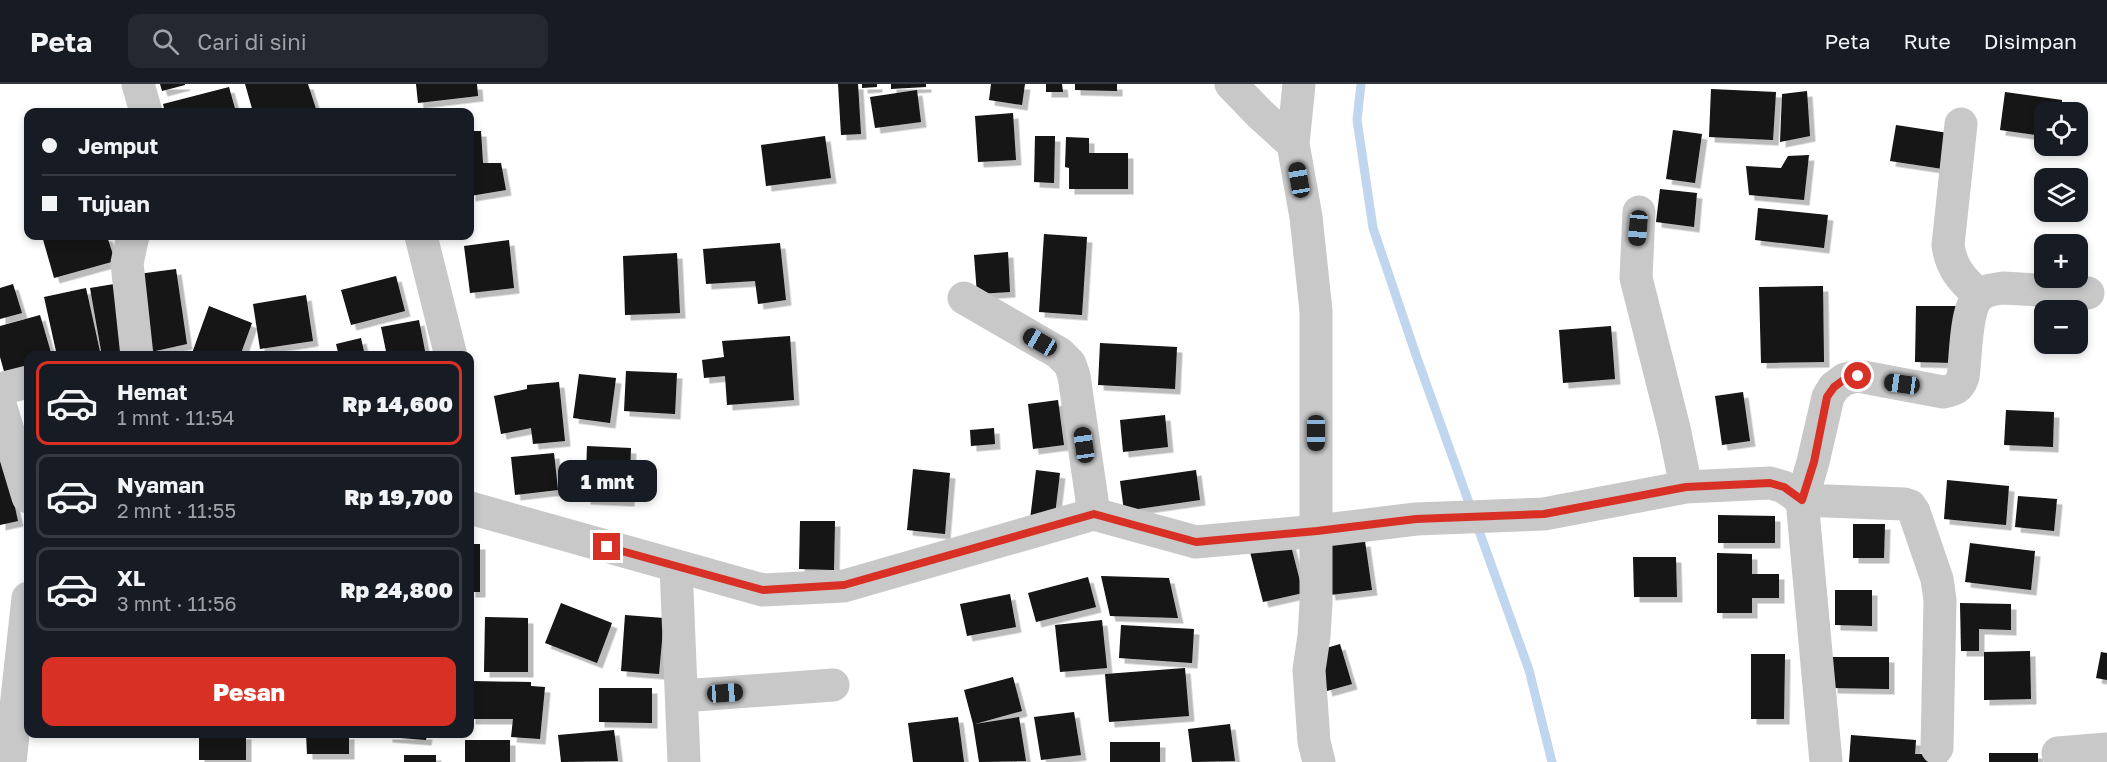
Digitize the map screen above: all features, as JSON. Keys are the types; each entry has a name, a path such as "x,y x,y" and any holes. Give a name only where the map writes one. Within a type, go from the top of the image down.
{"street":[{"path":"138,84 145,108"},
{"path":"1231,84 1293,144"},
{"path":"1299,84 1293,144 1306,217 1316,311 1317,531 1314,636 1309,669 1314,742 1319,762"},
{"path":"1961,124 1948,245 1950,259 1956,272 1979,295"},
{"path":"1639,212 1636,278 1674,428 1686,487"},
{"path":"132,240 127,263 136,351"},
{"path":"422,240 451,351"},
{"path":"1826,762 1802,500 1814,462 1827,397 1834,387 1845,379 1858,376 1943,392 1953,390 1960,386 1963,377 1970,311 1979,295 2003,288 2088,293"},
{"path":"964,298 1059,353 1070,364 1074,376 1094,514"},
{"path":"0,389 24,383"},
{"path":"0,404 24,484"},
{"path":"474,509 763,590 844,585 1094,514 1196,542 1416,519 1544,514 1686,487 1770,483 1784,487 1802,500 1904,504 1910,506 1914,512 1937,579 1940,600 1937,748"},
{"path":"676,567 684,762"},
{"path":"10,762 24,634"},
{"path":"682,696 833,685"},
{"path":"2058,753 2107,749"}],"building":[{"path":"160,84 185,84 185,85 162,91"},
{"path":"245,84 308,84 316,108 252,108"},
{"path":"416,84 477,84 478,96 418,103"},
{"path":"838,84 858,84 861,134 841,135"},
{"path":"862,84 877,84 877,87 862,88"},
{"path":"891,84 926,84 926,87 891,89"},
{"path":"991,84 1025,84 1022,105 989,100"},
{"path":"1046,84 1062,84 1063,92 1046,92"},
{"path":"1075,84 1117,84 1117,91 1075,90"},
{"path":"229,87 235,108 164,108 163,104"},
{"path":"1711,89 1776,92 1773,140 1709,137"},
{"path":"917,90 921,122 875,128 870,97"},
{"path":"1807,91 1810,136 1780,142 1782,94"},
{"path":"2005,92 2062,100 2062,102 2034,102 2034,135 2000,130"},
{"path":"1013,113 1016,160 978,162 975,116"},
{"path":"1896,125 1948,133 1943,169 1890,161"},
{"path":"1673,130 1702,134 1695,183 1666,179"},
{"path":"474,131 481,131 483,163 501,163 506,190 474,195"},
{"path":"825,136 831,178 766,186 761,145"},
{"path":"1035,136 1055,136 1054,183 1034,182"},
{"path":"1066,137 1089,138 1089,153 1128,153 1128,189 1069,189 1069,168 1065,167"},
{"path":"1809,155 1804,200 1749,195 1746,166 1781,168 1788,156"},
{"path":"1660,189 1697,193 1694,227 1656,222"},
{"path":"1758,208 1828,215 1824,248 1755,240"},
{"path":"1044,234 1087,237 1082,315 1039,312"},
{"path":"43,240 108,240 115,261 54,278"},
{"path":"509,240 514,288 470,293 464,246"},
{"path":"780,243 786,300 758,304 755,281 706,284 703,249"},
{"path":"1008,252 1010,292 977,294 974,255"},
{"path":"677,253 680,313 625,315 623,256"},
{"path":"176,269 187,344 151,351 138,274"},
{"path":"396,276 405,311 351,325 341,290"},
{"path":"13,284 22,313 0,319 0,288"},
{"path":"114,284 125,351 101,351 90,288"},
{"path":"1823,286 1824,362 1761,363 1759,287"},
{"path":"86,288 100,351 56,351 44,297"},
{"path":"306,295 313,341 260,349 253,304"},
{"path":"209,306 252,323 242,351 193,351"},
{"path":"1916,306 1957,306 1956,363 1915,362"},
{"path":"40,315 51,351 24,351 24,370 5,375 0,357 0,326"},
{"path":"419,320 425,351 386,351 381,327"},
{"path":"1611,326 1615,379 1563,383 1559,330"},
{"path":"790,336 794,400 727,405 725,376 704,378 702,360 724,357 722,341"},
{"path":"361,338 364,351 338,351 336,344"},
{"path":"1100,343 1177,347 1175,389 1098,385"},
{"path":"626,371 677,373 675,414 624,411"},
{"path":"579,374 616,378 610,423 573,418"},
{"path":"559,382 565,441 533,444 531,428 501,434 494,396 527,389 527,385"},
{"path":"1743,392 1750,441 1722,445 1715,396"},
{"path":"1058,400 1064,445 1033,449 1028,404"},
{"path":"2006,410 2054,412 2053,447 2004,445"},
{"path":"1165,415 1168,447 1123,452 1120,420"},
{"path":"994,428 995,444 971,446 970,430"},
{"path":"0,439 18,521 0,525"},
{"path":"587,446 631,448 629,501 585,499"},
{"path":"554,453 558,490 515,495 511,457"},
{"path":"913,469 950,473 945,534 907,530"},
{"path":"1036,470 1060,473 1053,531 1029,528"},
{"path":"1196,470 1200,500 1124,511 1120,481"},
{"path":"1947,480 2009,486 2006,525 1944,519"},
{"path":"2018,496 2057,499 2054,531 2015,527"},
{"path":"1718,515 1775,516 1775,543 1718,543"},
{"path":"800,521 835,521 834,570 799,569"},
{"path":"1853,524 1885,524 1884,558 1853,558"},
{"path":"1289,538 1303,593 1263,602 1249,548"},
{"path":"1365,541 1372,590 1330,595 1323,546"},
{"path":"1970,543 2035,551 2031,590 1965,582"},
{"path":"474,544 480,544 480,592 474,592"},
{"path":"1717,553 1752,554 1752,574 1779,574 1779,598 1752,598 1752,613 1717,613"},
{"path":"1633,557 1676,557 1677,597 1634,597"},
{"path":"1101,576 1169,578 1178,618 1110,616"},
{"path":"1088,577 1096,607 1036,622 1028,593"},
{"path":"1835,590 1872,590 1872,626 1835,625"},
{"path":"1010,594 1016,627 967,636 960,604"},
{"path":"561,603 612,623 597,663 545,643"},
{"path":"1960,603 2011,604 2011,630 1979,629 1979,651 1961,651"},
{"path":"625,615 664,618 659,674 621,671"},
{"path":"485,617 528,618 528,672 484,672"},
{"path":"1102,620 1107,668 1060,672 1055,625"},
{"path":"1121,625 1194,629 1192,663 1119,658"},
{"path":"1340,644 1352,684 1327,691 1316,651"},
{"path":"2030,651 2031,699 1984,700 1984,652"},
{"path":"2101,652 2107,653 2107,680 2096,678"},
{"path":"1751,654 1785,654 1784,719 1751,719"},
{"path":"1832,657 1889,657 1889,689 1832,688"},
{"path":"1185,668 1189,716 1109,722 1105,674"},
{"path":"1013,677 1022,711 975,724 1019,717 1026,761 979,762 973,724 964,690"},
{"path":"474,681 531,682 531,686 545,687 540,739 511,737 513,719 474,719"},
{"path":"599,688 652,688 652,723 599,722"},
{"path":"1074,712 1081,755 1041,760 1034,717"},
{"path":"958,717 964,762 913,762 908,723"},
{"path":"1230,724 1235,761 1192,762 1188,729"},
{"path":"614,730 618,761 561,762 558,735"},
{"path":"1851,735 1916,740 1915,754 1941,754 1941,762 1849,762"},
{"path":"199,738 246,738 246,760 199,760"},
{"path":"306,738 349,738 349,754 307,754"},
{"path":"400,738 426,738 426,740"},
{"path":"465,740 510,740 510,762 465,762"},
{"path":"1110,742 1160,742 1160,762 1110,762"},
{"path":"1989,753 2038,753 2038,762 1989,762"},
{"path":"404,755 436,755 436,762 404,762"}],"waterway":[{"path":"1361,84 1357,120 1373,228 1529,670 1552,762"}],"route":[{"path":"607,547 763,590 800,589 844,585 1094,514 1196,542 1416,519 1544,514 1686,487 1770,483 1793,491 1802,500 1814,462 1827,397 1834,387 1845,379 1858,376"}]}
